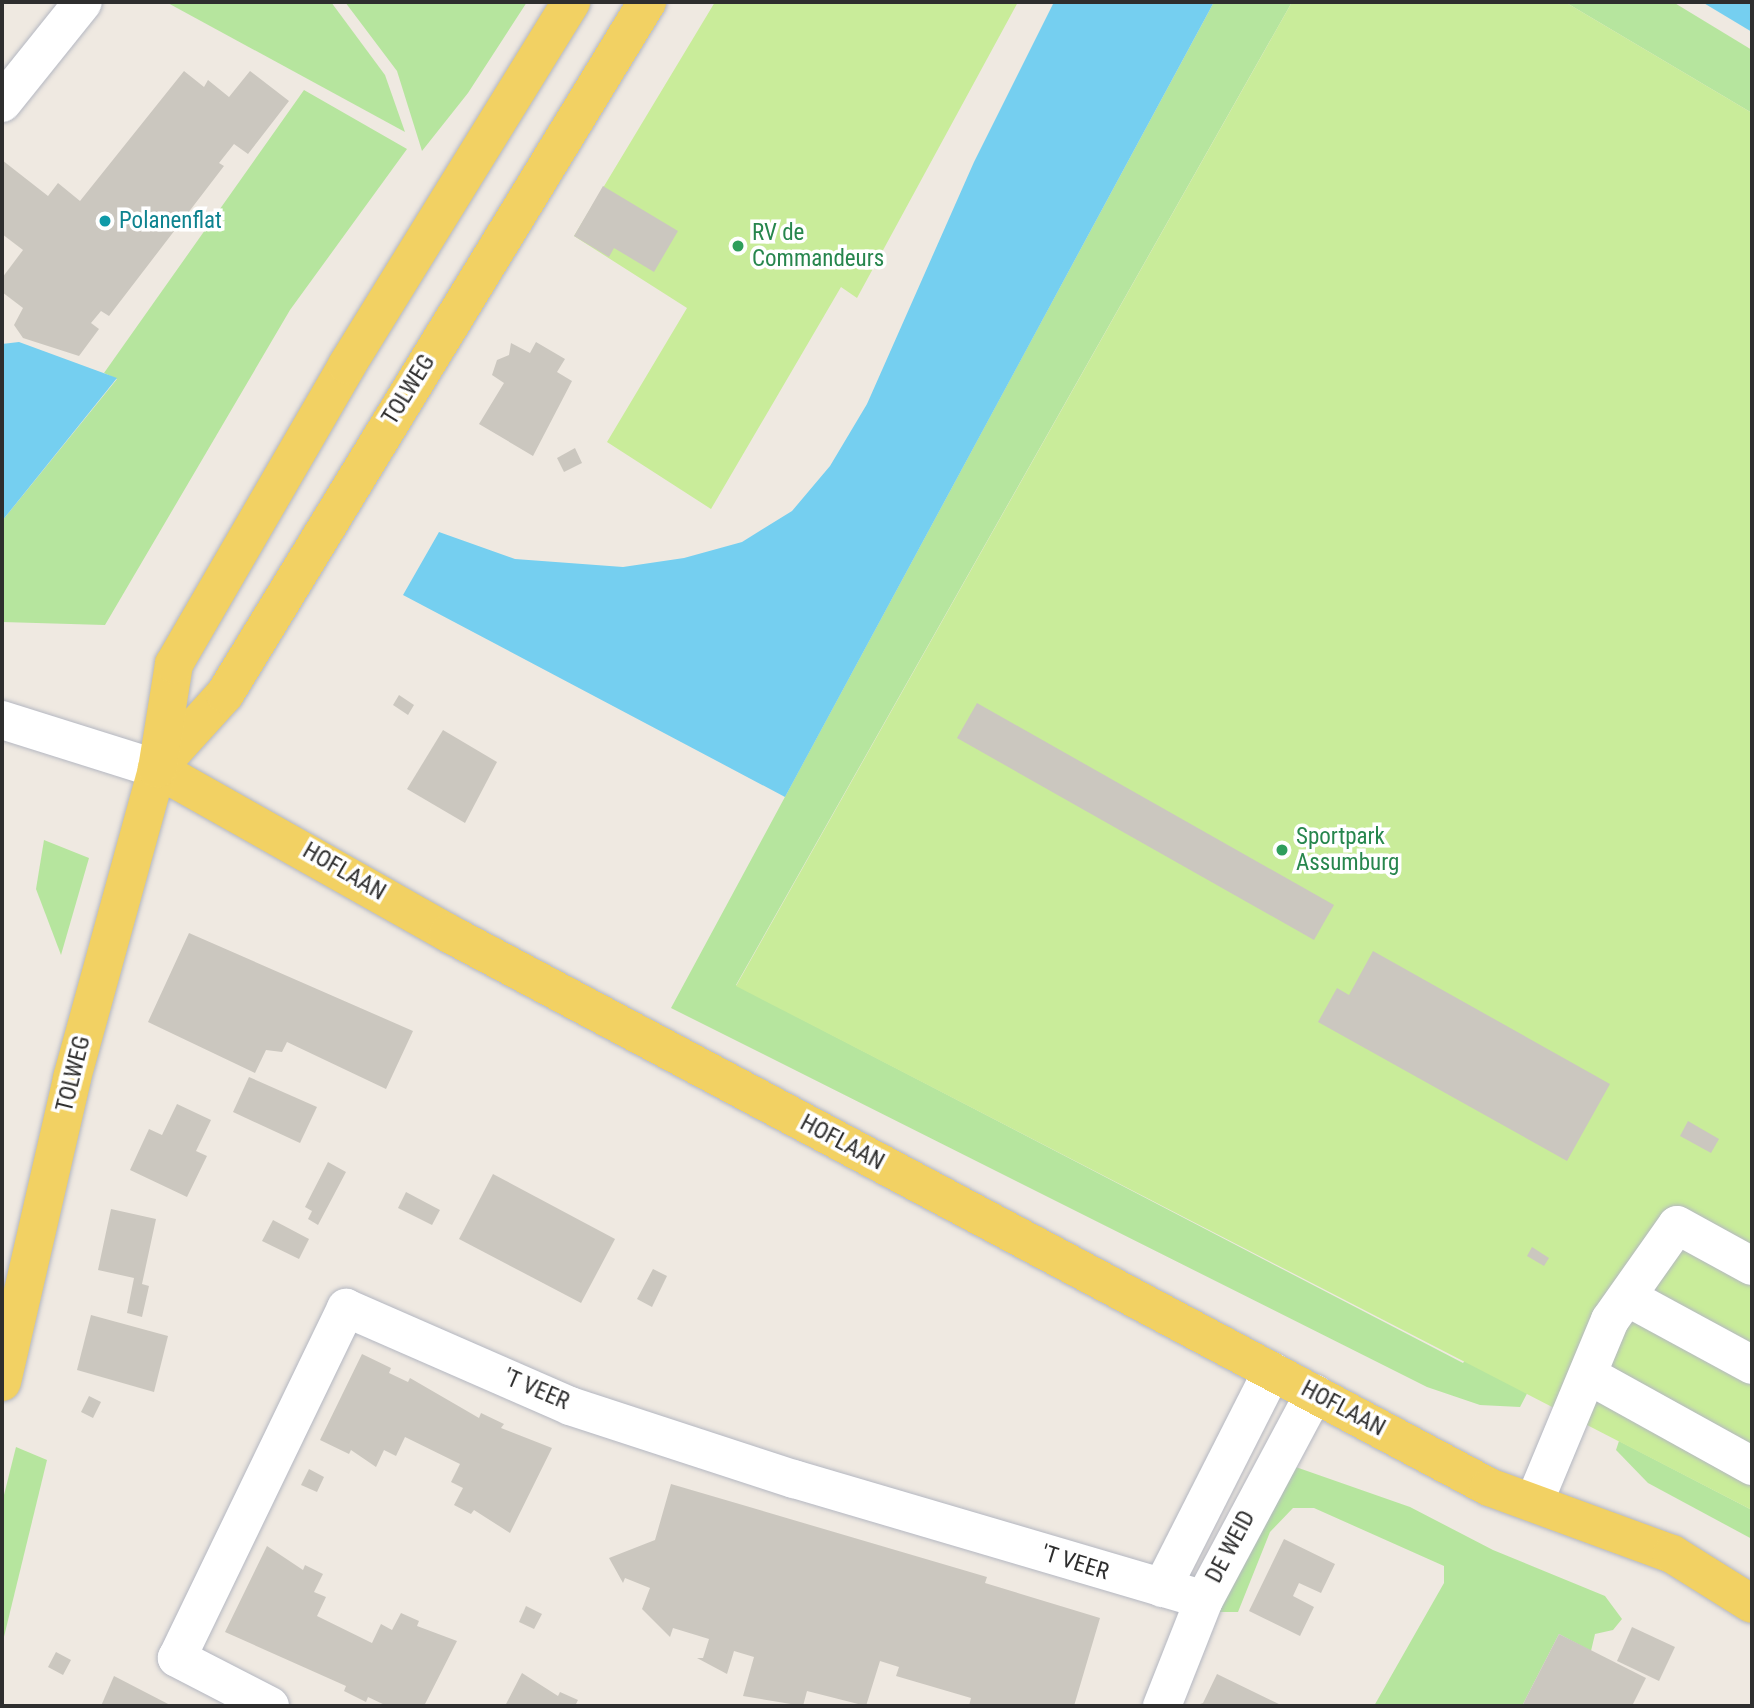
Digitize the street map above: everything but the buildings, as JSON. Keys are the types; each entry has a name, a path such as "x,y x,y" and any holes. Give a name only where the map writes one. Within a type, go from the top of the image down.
{"main road":[{"name":"TOLWEG","path":"2,1382 72,1078 157,769 174,664 571,2"},
{"name":"TOLWEG","path":"157,769 225,694 647,2"},
{"name":"HOFLAAN","path":"157,769 460,940 1489,1487 1535,1500 1672,1554 1752,1604"}],"street":[{"path":"9,97 83,2"},
{"path":"2,720 157,769"},
{"path":"1535,1500 1619,1309 1677,1225 1752,1266"},
{"name":"'T VEER","path":"270,1706 177,1658 346,1308 570,1406 1204,1600"},
{"path":"1619,1309 1752,1365"},
{"name":"DE WEID","path":"1162,1588 1272,1371"},
{"path":"1588,1375 1752,1466"},
{"name":"DE WEID","path":"1162,1706 1204,1600 1314,1394"}],"green space":[{"path":"166,2 331,2 385,75 405,132"},
{"path":"345,2 527,2 468,93 422,151 397,71"},
{"name":"RV de Commandeurs","path":"715,2 1018,2 857,298 841,287 711,509 607,442 687,308 574,236"},
{"path":"1214,2 1292,2 736,985 1463,1363 1518,1292 1531,1386 1520,1407 1480,1405 1427,1387 671,1008"},
{"name":"Sportpark Assumburg","path":"1292,2 1565,2 1752,113 1752,1510 736,986"},
{"path":"1565,2 1673,2 1752,50 1752,113"},
{"path":"304,90 407,149 290,310 105,625 2,622 2,521 117,379 104,373"},
{"path":"44,840 89,858 61,955 36,889"},
{"path":"1619,1441 1752,1510 1752,1539 1648,1483 1616,1450"},
{"path":"16,1447 47,1460 2,1645 2,1503"},
{"path":"1290,1465 1410,1507 1493,1550 1605,1596 1622,1619 1613,1630 1595,1634 1591,1651 1559,1634 1522,1706 1374,1706 1444,1583 1444,1566 1314,1508 1293,1508 1270,1532 1238,1612 1217,1612"}],"water":[{"path":"1054,2 1214,2 785,797 403,595 439,532 515,559 623,567 684,558 742,542 792,511 830,466 867,404 974,162"},
{"path":"1702,2 1752,2 1752,32"},
{"path":"19,342 117,378 2,521 2,344"}],"place":[{"name":"Polanenflat","path":"105,221"},
{"name":"RV de Commandeurs","path":"738,246"},
{"name":"Sportpark Assumburg","path":"1282,850"}]}
